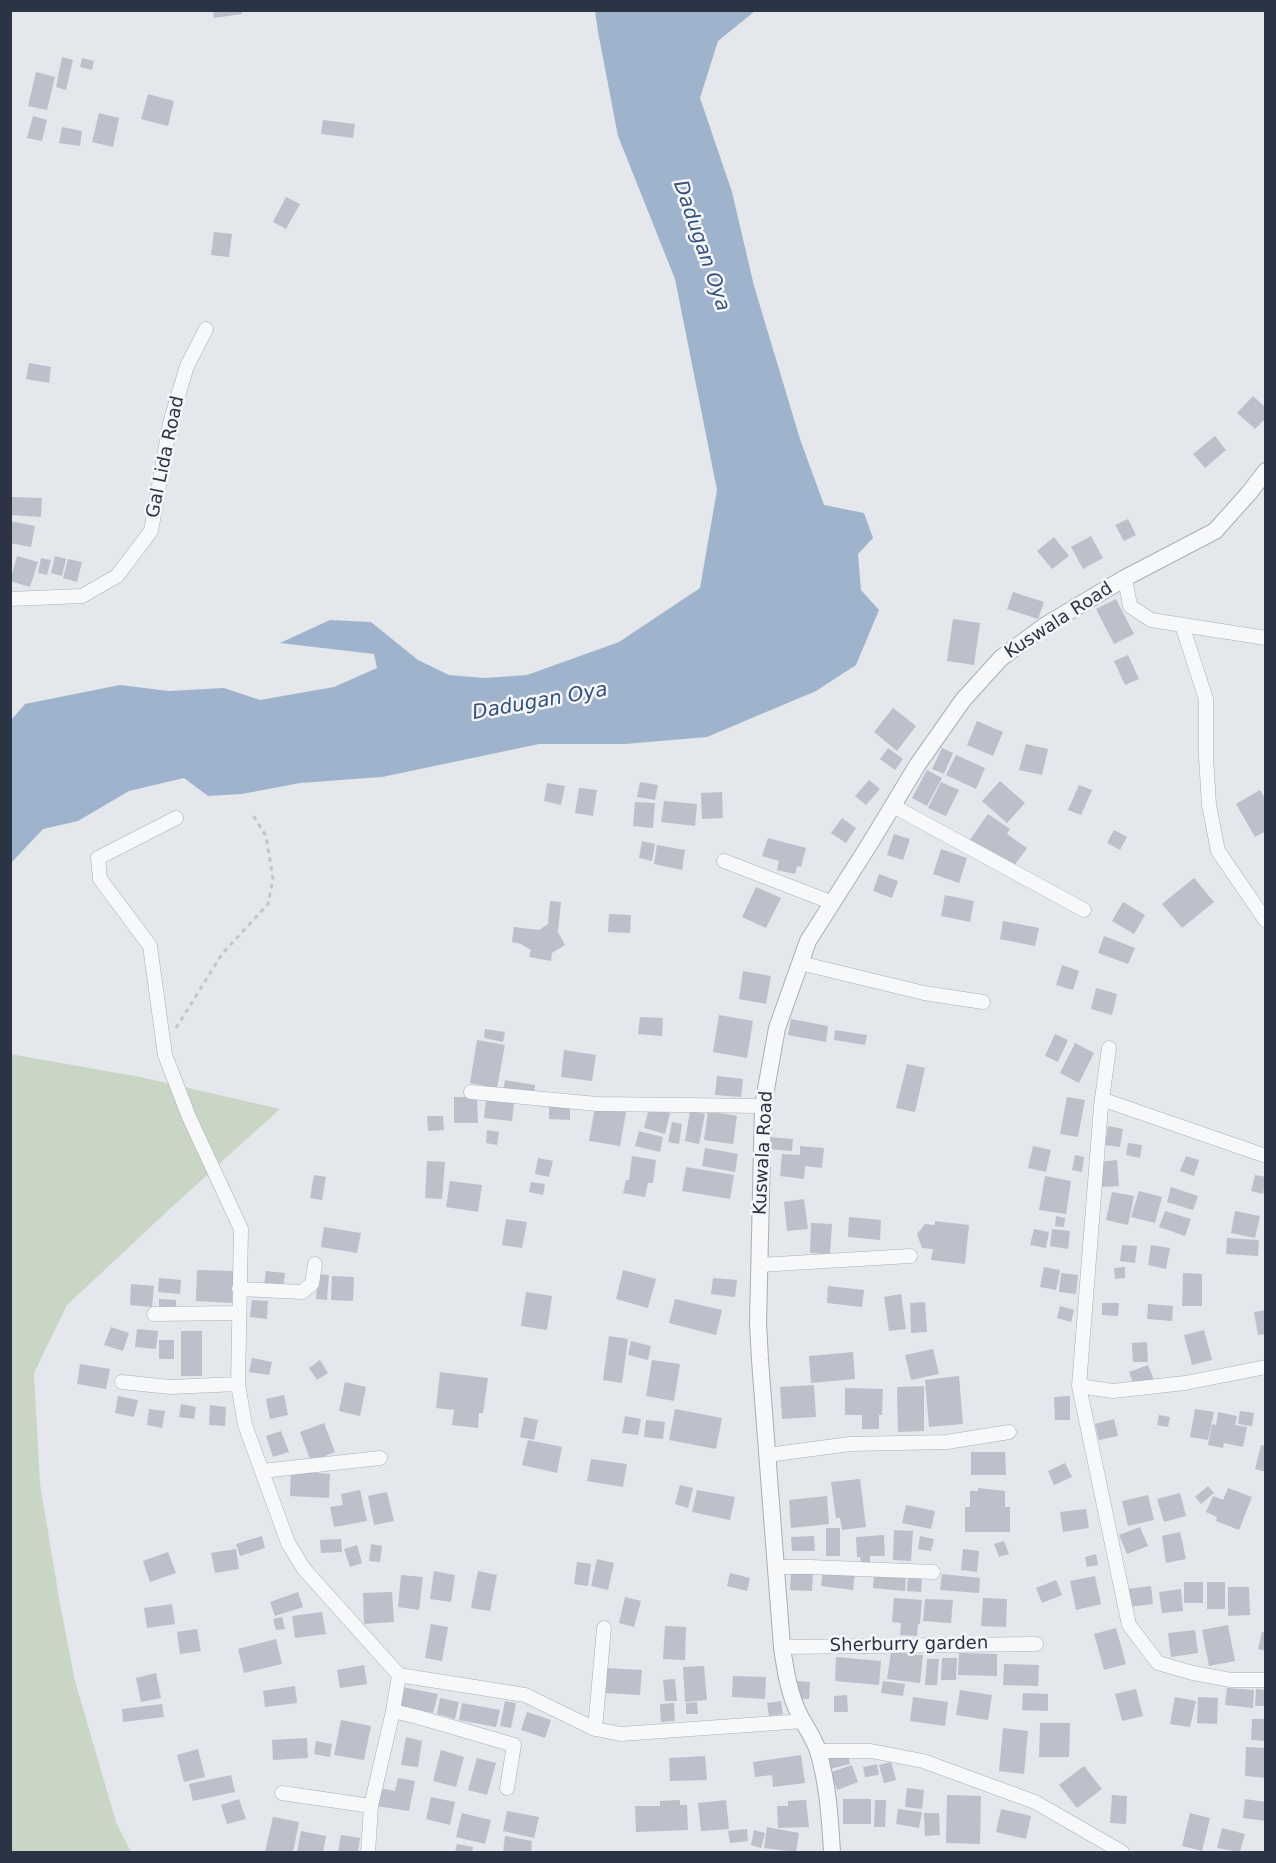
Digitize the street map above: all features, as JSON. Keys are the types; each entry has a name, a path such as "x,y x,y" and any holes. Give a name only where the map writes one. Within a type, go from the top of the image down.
{"street":[{"name":"Gal Lida Road","path":"10,599 82,597 117,576 151,531 170,423 187,366 206,329"},
{"name":"Kuswala Road","path":"831,1852 829,1808 818,1751 800,1715 786,1674 782,1647 760,1360 758,1323 763,1106 777,1028 808,941 918,764 963,700 1000,658 1046,625 1125,578 1215,531 1266,471"},
{"path":"1125,578 1130,606 1150,620 1266,638"},
{"path":"1182,625 1206,699 1209,805 1218,851 1266,921"},
{"path":"893,806 1084,910"},
{"path":"176,818 98,858 100,879 150,946 165,1055 189,1117 241,1229 238,1384 245,1425 288,1543 304,1569 399,1675 525,1695 595,1729 621,1734 804,1721"},
{"path":"724,861 833,903"},
{"path":"800,963 924,993 983,1002"},
{"path":"1109,1048 1101,1106 1079,1386 1129,1625 1158,1663 1193,1673 1231,1680 1266,1680"},
{"path":"471,1092 597,1104 763,1106"},
{"path":"1101,1106 1107,1101 1266,1156"},
{"path":"759,1265 910,1256"},
{"path":"239,1289 302,1292 312,1284 315,1264"},
{"path":"154,1314 239,1313"},
{"path":"1079,1386 1113,1390 1185,1383 1266,1367"},
{"path":"122,1382 170,1387 238,1384"},
{"path":"768,1455 850,1444 946,1442 1009,1432"},
{"path":"262,1471 380,1458"},
{"path":"775,1567 933,1572"},
{"path":"595,1729 603,1628"},
{"name":"Sherburry garden","path":"782,1647 1036,1644"},
{"path":"368,1852 371,1806 399,1675"},
{"path":"393,1711 514,1745 507,1788"},
{"path":"818,1751 871,1751 923,1761 1035,1802 1122,1852"},
{"path":"282,1793 371,1806"}],"path":[{"path":"165,1055 178,1025 222,954 268,904 273,879 266,836 252,815"}],"green space":[{"path":"10,1054 140,1077 280,1109 67,1305 34,1373 40,1484 75,1681 116,1822 131,1852 11,1852"}],"water":[{"name":"Dadugan Oya","path":"595,11 755,11 718,41 700,98 732,192 754,286 800,439 824,505 864,513 873,538 858,554 861,590 879,610 856,665 816,691 707,737 625,744 539,744 382,777 300,783 242,794 208,796 184,778 129,791 78,821 43,829 11,863 11,720 25,704 120,685 169,691 224,688 260,700 334,687 377,668 374,654 280,643 330,620 371,622 418,660 449,675 485,678 527,675 619,642 700,588 717,490 675,279 618,136"}],"building":[{"path":"213,10 242,10 242,14 214,18"},
{"path":"62,57 73,60 66,90 56,87"},
{"path":"82,58 94,61 92,70 80,67"},
{"path":"36,72 55,77 47,110 28,106"},
{"path":"148,94 174,101 168,126 141,119"},
{"path":"99,113 119,118 113,147 92,142"},
{"path":"33,116 47,120 42,141 27,138"},
{"path":"323,120 355,124 353,138 321,134"},
{"path":"62,127 82,131 80,146 59,143"},
{"path":"286,197 300,204 286,229 273,222"},
{"path":"214,232 232,234 229,257 211,255"},
{"path":"29,363 51,367 49,383 26,379"},
{"path":"1253,396 1266,408 1266,418 1255,429 1237,413"},
{"path":"1215,436 1226,450 1205,468 1193,454"},
{"path":"10,497 42,498 41,517 10,515"},
{"path":"1128,519 1136,535 1124,541 1115,525"},
{"path":"10,521 35,526 31,547 10,543"},
{"path":"1091,536 1103,558 1083,569 1071,547"},
{"path":"1054,537 1069,556 1052,569 1037,551"},
{"path":"17,556 38,562 30,587 10,581"},
{"path":"55,556 66,559 62,576 51,573"},
{"path":"41,558 51,560 47,575 38,573"},
{"path":"68,559 82,562 77,582 63,578"},
{"path":"1013,592 1044,602 1038,619 1007,609"},
{"path":"1116,599 1134,634 1114,644 1096,609"},
{"path":"953,619 980,623 974,665 947,661"},
{"path":"1128,655 1139,679 1125,685 1114,661"},
{"path":"893,708 916,726 897,751 874,732"},
{"path":"977,721 1003,732 993,756 967,745"},
{"path":"1026,744 1048,749 1042,775 1019,770"},
{"path":"888,748 903,759 895,770 880,759"},
{"path":"942,748 953,753 944,774 932,769"},
{"path":"956,755 985,768 976,789 946,775"},
{"path":"927,770 942,778 927,806 912,798"},
{"path":"869,780 880,789 866,805 855,796"},
{"path":"1000,781 1025,803 1007,823 982,801"},
{"path":"640,782 658,785 655,800 637,797"},
{"path":"941,782 959,790 946,816 928,808"},
{"path":"547,783 565,786 561,805 544,801"},
{"path":"1079,785 1092,790 1081,815 1068,810"},
{"path":"579,788 597,790 593,816 575,813"},
{"path":"1260,790 1266,800 1266,831 1255,837 1236,804"},
{"path":"722,792 723,818 702,819 701,793"},
{"path":"664,801 697,804 695,826 661,822"},
{"path":"635,802 655,803 653,828 633,826"},
{"path":"988,814 1010,829 1007,834 1027,848 1012,869 969,841"},
{"path":"842,818 856,828 846,843 831,833"},
{"path":"1114,830 1127,837 1120,850 1107,843"},
{"path":"894,834 910,839 903,860 887,855"},
{"path":"768,838 806,848 801,867 797,866 795,874 777,870 779,861 762,856"},
{"path":"642,841 655,844 652,861 639,858"},
{"path":"657,845 685,850 682,870 654,864"},
{"path":"941,849 967,858 959,883 933,874"},
{"path":"879,874 898,881 892,898 873,891"},
{"path":"1194,878 1214,902 1182,928 1162,904"},
{"path":"756,887 781,898 766,928 742,917"},
{"path":"945,895 974,901 970,922 941,916"},
{"path":"550,901 561,902 558,931 556,931 565,945 552,953 551,961 529,957 531,950 512,942 514,927 539,930 548,924"},
{"path":"1123,902 1145,915 1134,934 1112,921"},
{"path":"609,914 631,915 630,933 608,932"},
{"path":"1003,921 1039,928 1035,946 1000,939"},
{"path":"1104,936 1135,948 1128,964 1098,953"},
{"path":"1062,965 1079,971 1073,990 1056,985"},
{"path":"743,971 771,976 766,1004 739,999"},
{"path":"1096,988 1117,994 1112,1015 1091,1009"},
{"path":"719,1015 753,1021 747,1058 713,1052"},
{"path":"640,1017 663,1018 662,1036 638,1034"},
{"path":"791,1019 828,1026 826,1042 788,1035"},
{"path":"485,1029 505,1032 503,1042 484,1038"},
{"path":"835,1030 867,1035 865,1045 834,1040"},
{"path":"1055,1034 1068,1040 1058,1062 1045,1056"},
{"path":"477,1040 505,1045 497,1088 470,1083"},
{"path":"1075,1043 1094,1053 1079,1083 1060,1073"},
{"path":"564,1050 596,1055 592,1081 561,1077"},
{"path":"907,1064 925,1068 915,1112 896,1108"},
{"path":"717,1076 743,1079 741,1097 715,1095"},
{"path":"505,1080 535,1085 534,1095 503,1090"},
{"path":"454,1097 477,1097 478,1123 454,1123"},
{"path":"1067,1097 1085,1100 1078,1137 1060,1134"},
{"path":"486,1100 514,1103 512,1121 484,1118"},
{"path":"549,1104 570,1105 570,1120 549,1119"},
{"path":"595,1107 626,1112 620,1146 589,1141"},
{"path":"649,1108 670,1113 665,1134 644,1128"},
{"path":"690,1111 705,1114 699,1144 685,1141"},
{"path":"708,1111 737,1116 733,1144 704,1140"},
{"path":"427,1116 443,1116 444,1130 428,1131"},
{"path":"672,1122 682,1124 679,1144 668,1142"},
{"path":"1108,1126 1123,1129 1120,1147 1105,1145"},
{"path":"487,1130 499,1132 497,1145 486,1143"},
{"path":"639,1131 663,1137 660,1152 635,1146"},
{"path":"770,1137 793,1139 792,1151 769,1149"},
{"path":"1128,1143 1142,1145 1140,1158 1126,1155"},
{"path":"800,1146 824,1148 822,1168 805,1166 804,1179 780,1176 782,1154 800,1155"},
{"path":"1033,1146 1051,1150 1046,1172 1028,1168"},
{"path":"705,1148 738,1154 735,1172 702,1166"},
{"path":"1075,1155 1084,1157 1082,1172 1072,1170"},
{"path":"632,1156 656,1160 653,1183 648,1183 645,1197 623,1193 626,1180 629,1180"},
{"path":"1186,1156 1199,1160 1194,1176 1180,1171"},
{"path":"538,1158 553,1161 549,1177 535,1174"},
{"path":"1117,1160 1119,1186 1101,1187 1099,1162"},
{"path":"427,1161 445,1162 442,1199 425,1198"},
{"path":"686,1167 734,1175 730,1199 682,1191"},
{"path":"314,1175 326,1177 322,1200 310,1198"},
{"path":"1255,1175 1266,1177 1263,1194 1251,1191"},
{"path":"1045,1176 1071,1181 1066,1214 1039,1210"},
{"path":"450,1181 482,1185 478,1212 446,1207"},
{"path":"531,1182 545,1184 543,1195 529,1192"},
{"path":"1171,1187 1198,1196 1193,1210 1167,1202"},
{"path":"1139,1191 1162,1197 1155,1223 1131,1217"},
{"path":"1112,1192 1134,1196 1128,1225 1106,1220"},
{"path":"804,1199 808,1229 787,1231 784,1202"},
{"path":"1165,1211 1191,1219 1185,1236 1159,1227"},
{"path":"1235,1211 1260,1216 1255,1238 1231,1233"},
{"path":"1056,1216 1065,1218 1064,1227 1055,1226"},
{"path":"849,1217 881,1220 880,1240 848,1237"},
{"path":"506,1219 527,1222 522,1248 502,1245"},
{"path":"935,1221 969,1225 965,1264 931,1260 933,1249 922,1248 917,1234 925,1224 935,1225"},
{"path":"811,1223 832,1224 830,1254 810,1253"},
{"path":"324,1227 361,1233 357,1253 321,1247"},
{"path":"1034,1229 1049,1232 1046,1248 1030,1245"},
{"path":"1052,1229 1070,1231 1068,1249 1050,1246"},
{"path":"1227,1238 1259,1240 1258,1256 1226,1254"},
{"path":"1122,1245 1137,1246 1135,1263 1120,1261"},
{"path":"1151,1245 1170,1248 1166,1269 1148,1265"},
{"path":"1044,1267 1060,1270 1056,1290 1040,1287"},
{"path":"1125,1267 1125,1278 1115,1279 1114,1268"},
{"path":"197,1270 234,1271 233,1303 196,1301"},
{"path":"623,1270 656,1279 648,1308 616,1299"},
{"path":"266,1271 285,1273 283,1287 264,1285"},
{"path":"1061,1273 1078,1275 1076,1294 1059,1292"},
{"path":"1183,1273 1202,1274 1202,1306 1182,1306"},
{"path":"318,1274 329,1275 327,1300 316,1299"},
{"path":"332,1276 354,1277 353,1301 331,1300"},
{"path":"159,1278 181,1280 180,1294 158,1292"},
{"path":"713,1278 737,1280 735,1297 711,1294"},
{"path":"131,1284 154,1286 152,1307 130,1305"},
{"path":"828,1286 864,1290 862,1307 827,1303"},
{"path":"526,1292 552,1296 547,1330 521,1326"},
{"path":"901,1294 906,1329 889,1331 884,1297"},
{"path":"159,1299 176,1300 176,1310 159,1309"},
{"path":"675,1299 722,1310 716,1335 669,1323"},
{"path":"252,1300 268,1301 267,1319 250,1317"},
{"path":"925,1302 927,1332 911,1333 910,1303"},
{"path":"1102,1303 1119,1303 1118,1316 1102,1315"},
{"path":"1148,1304 1173,1306 1172,1321 1147,1319"},
{"path":"1060,1306 1074,1310 1071,1322 1057,1318"},
{"path":"1266,1310 1266,1334 1258,1335 1254,1312"},
{"path":"111,1327 129,1333 123,1351 104,1345"},
{"path":"137,1329 158,1331 156,1349 135,1347"},
{"path":"1204,1330 1212,1360 1192,1365 1184,1335"},
{"path":"181,1331 202,1331 202,1376 181,1376"},
{"path":"609,1336 628,1339 622,1383 603,1380"},
{"path":"159,1340 174,1340 174,1359 159,1359"},
{"path":"631,1341 651,1346 648,1360 628,1355"},
{"path":"1147,1342 1148,1362 1133,1362 1132,1343"},
{"path":"933,1349 939,1374 911,1380 905,1355"},
{"path":"853,1352 855,1379 811,1383 809,1356"},
{"path":"252,1358 272,1362 269,1375 249,1372"},
{"path":"320,1360 328,1373 317,1380 309,1368"},
{"path":"652,1360 680,1364 674,1401 646,1396"},
{"path":"80,1364 110,1369 106,1389 77,1384"},
{"path":"1148,1365 1154,1380 1135,1388 1129,1372"},
{"path":"440,1372 488,1378 483,1413 479,1413 478,1428 452,1425 454,1410 436,1408"},
{"path":"959,1376 963,1424 929,1427 925,1380"},
{"path":"345,1382 366,1387 360,1416 339,1411"},
{"path":"814,1385 816,1417 782,1419 780,1387"},
{"path":"924,1386 924,1431 898,1432 897,1387"},
{"path":"845,1388 883,1389 879,1429 862,1429 862,1415 845,1415"},
{"path":"284,1395 288,1415 270,1419 266,1399"},
{"path":"118,1396 138,1400 134,1417 115,1413"},
{"path":"1070,1396 1070,1420 1055,1420 1054,1397"},
{"path":"181,1404 196,1407 194,1419 179,1417"},
{"path":"210,1405 226,1407 225,1426 209,1425"},
{"path":"149,1409 165,1411 162,1428 147,1425"},
{"path":"675,1409 722,1418 716,1449 669,1440"},
{"path":"1195,1409 1214,1412 1208,1440 1190,1437"},
{"path":"1240,1411 1254,1413 1252,1426 1238,1424"},
{"path":"1218,1412 1237,1416 1235,1425 1247,1427 1243,1447 1224,1443 1223,1448 1208,1445 1212,1424 1216,1425"},
{"path":"1159,1415 1170,1417 1168,1427 1157,1425"},
{"path":"625,1416 641,1419 638,1435 622,1433"},
{"path":"524,1417 538,1420 534,1440 520,1437"},
{"path":"1114,1419 1118,1436 1099,1440 1095,1424"},
{"path":"646,1420 665,1422 663,1439 644,1437"},
{"path":"324,1423 335,1452 311,1462 300,1432"},
{"path":"281,1431 289,1452 273,1457 266,1436"},
{"path":"528,1440 562,1447 557,1473 522,1465"},
{"path":"1261,1445 1266,1446 1266,1472 1255,1469"},
{"path":"971,1452 1005,1452 1006,1475 971,1475"},
{"path":"591,1459 627,1464 623,1487 587,1481"},
{"path":"1065,1463 1072,1477 1054,1485 1048,1471"},
{"path":"291,1471 330,1474 329,1498 290,1496"},
{"path":"860,1479 866,1527 842,1530 840,1518 836,1518 831,1482"},
{"path":"680,1485 693,1488 688,1508 675,1504"},
{"path":"1208,1486 1214,1493 1201,1504 1195,1497"},
{"path":"978,1488 1005,1491 1005,1507 1010,1507 1010,1532 965,1532 965,1507 970,1507 970,1491 978,1491"},
{"path":"1228,1488 1252,1497 1239,1530 1216,1521 1217,1517 1206,1512 1213,1496 1223,1500"},
{"path":"360,1490 367,1521 334,1527 330,1507 343,1505 341,1494"},
{"path":"697,1490 735,1497 730,1520 692,1512"},
{"path":"387,1492 394,1521 374,1525 368,1496"},
{"path":"1180,1493 1186,1516 1164,1522 1157,1499"},
{"path":"1148,1495 1154,1520 1128,1526 1122,1501"},
{"path":"827,1496 829,1524 791,1528 789,1500"},
{"path":"906,1505 935,1511 931,1529 902,1523"},
{"path":"1086,1509 1089,1528 1063,1532 1060,1512"},
{"path":"1140,1527 1148,1546 1127,1554 1119,1535"},
{"path":"826,1528 840,1528 840,1556 826,1556"},
{"path":"894,1530 913,1531 911,1561 893,1560"},
{"path":"1180,1532 1186,1559 1166,1563 1162,1536"},
{"path":"884,1535 885,1556 870,1556 870,1564 861,1564 860,1557 857,1557 856,1537"},
{"path":"262,1536 265,1548 240,1556 236,1544"},
{"path":"814,1536 815,1551 792,1551 791,1537"},
{"path":"920,1536 934,1539 931,1551 918,1549"},
{"path":"341,1539 342,1552 321,1553 320,1540"},
{"path":"1004,1541 1009,1554 999,1557 994,1544"},
{"path":"371,1544 382,1546 380,1562 369,1561"},
{"path":"357,1545 362,1563 350,1567 344,1549"},
{"path":"236,1549 239,1569 215,1573 211,1553"},
{"path":"963,1549 979,1551 977,1572 961,1570"},
{"path":"168,1552 176,1573 150,1582 143,1561"},
{"path":"1096,1554 1098,1565 1087,1567 1085,1557"},
{"path":"597,1559 614,1563 608,1590 591,1586"},
{"path":"577,1562 591,1564 588,1586 574,1584"},
{"path":"823,1569 855,1573 853,1590 821,1586"},
{"path":"434,1571 455,1575 451,1602 430,1599"},
{"path":"478,1571 497,1575 490,1611 471,1608"},
{"path":"791,1571 813,1572 812,1591 790,1590"},
{"path":"730,1573 750,1578 747,1591 727,1586"},
{"path":"874,1573 906,1575 905,1591 873,1588"},
{"path":"942,1574 980,1578 979,1593 940,1590"},
{"path":"401,1575 423,1577 419,1610 398,1607"},
{"path":"908,1575 922,1577 921,1592 907,1591"},
{"path":"1095,1576 1101,1604 1076,1610 1070,1581"},
{"path":"1056,1580 1062,1595 1042,1603 1036,1588"},
{"path":"1184,1582 1203,1582 1203,1603 1184,1603"},
{"path":"1207,1582 1225,1582 1225,1609 1207,1609"},
{"path":"1151,1586 1153,1604 1129,1607 1127,1589"},
{"path":"1228,1587 1249,1587 1250,1615 1228,1616"},
{"path":"1181,1589 1183,1611 1162,1613 1159,1592"},
{"path":"298,1592 303,1607 275,1616 270,1602"},
{"path":"392,1592 394,1622 364,1624 363,1593"},
{"path":"625,1597 641,1601 634,1627 619,1623"},
{"path":"894,1598 922,1600 917,1636 900,1635 901,1623 892,1622"},
{"path":"983,1598 1007,1599 1006,1627 981,1626"},
{"path":"925,1599 953,1600 951,1623 923,1621"},
{"path":"172,1604 175,1624 147,1628 144,1608"},
{"path":"322,1612 326,1634 295,1638 292,1616"},
{"path":"282,1617 285,1629 276,1630 273,1619"},
{"path":"431,1624 448,1627 442,1661 425,1658"},
{"path":"1228,1625 1235,1661 1209,1666 1202,1630"},
{"path":"665,1626 686,1627 685,1660 663,1659"},
{"path":"1116,1628 1126,1664 1104,1670 1094,1634"},
{"path":"197,1629 201,1651 180,1654 177,1632"},
{"path":"1195,1630 1198,1653 1171,1657 1168,1633"},
{"path":"1262,1632 1266,1633 1266,1651 1258,1649"},
{"path":"276,1639 282,1664 244,1673 238,1649"},
{"path":"891,1652 923,1655 920,1683 887,1679"},
{"path":"959,1653 997,1654 997,1676 958,1675"},
{"path":"836,1657 881,1661 879,1685 835,1681"},
{"path":"942,1658 957,1658 956,1680 941,1680"},
{"path":"927,1659 939,1659 937,1685 925,1685"},
{"path":"1004,1664 1039,1665 1038,1686 1003,1685"},
{"path":"364,1665 367,1684 340,1688 337,1670"},
{"path":"704,1666 707,1700 685,1702 683,1667"},
{"path":"607,1668 642,1670 640,1695 606,1693"},
{"path":"156,1673 161,1698 141,1702 136,1678"},
{"path":"733,1676 766,1677 765,1699 732,1697"},
{"path":"675,1679 677,1701 665,1701 663,1680"},
{"path":"797,1681 810,1682 809,1699 797,1699"},
{"path":"883,1681 905,1684 903,1696 881,1693"},
{"path":"295,1686 297,1703 265,1707 263,1691"},
{"path":"402,1687 438,1694 433,1713 397,1705"},
{"path":"1227,1688 1254,1690 1253,1708 1225,1705"},
{"path":"1136,1689 1143,1716 1122,1721 1115,1694"},
{"path":"1256,1689 1266,1690 1266,1706 1255,1706"},
{"path":"960,1690 992,1695 988,1720 956,1715"},
{"path":"1023,1693 1048,1694 1048,1711 1022,1710"},
{"path":"847,1695 848,1712 834,1712 834,1696"},
{"path":"913,1697 948,1702 945,1726 910,1721"},
{"path":"1175,1697 1196,1701 1190,1727 1170,1724"},
{"path":"1198,1697 1218,1698 1217,1724 1197,1723"},
{"path":"440,1698 459,1702 455,1719 437,1714"},
{"path":"505,1701 516,1703 511,1728 500,1726"},
{"path":"781,1701 783,1714 769,1716 767,1703"},
{"path":"697,1702 698,1714 686,1714 686,1703"},
{"path":"462,1703 500,1710 496,1727 459,1720"},
{"path":"674,1703 675,1721 661,1722 660,1704"},
{"path":"162,1704 164,1717 123,1722 122,1709"},
{"path":"527,1712 551,1720 545,1738 521,1730"},
{"path":"1252,1719 1266,1719 1266,1741 1251,1740"},
{"path":"341,1720 371,1726 364,1760 334,1755"},
{"path":"1040,1723 1070,1723 1069,1757 1039,1757"},
{"path":"1003,1728 1028,1731 1024,1774 999,1771"},
{"path":"406,1737 422,1741 418,1767 401,1765"},
{"path":"307,1738 308,1758 273,1760 272,1740"},
{"path":"316,1741 332,1744 330,1757 314,1754"},
{"path":"1246,1747 1266,1748 1266,1778 1245,1776"},
{"path":"198,1749 205,1777 184,1782 177,1755"},
{"path":"441,1750 464,1757 456,1787 433,1781"},
{"path":"848,1754 850,1764 830,1769 827,1759"},
{"path":"801,1755 805,1783 773,1787 772,1775 755,1777 753,1762"},
{"path":"705,1756 707,1780 670,1781 669,1758"},
{"path":"477,1758 496,1763 487,1795 468,1790"},
{"path":"891,1762 896,1780 884,1783 879,1765"},
{"path":"877,1764 879,1775 865,1777 863,1767"},
{"path":"852,1765 858,1782 837,1790 831,1772"},
{"path":"1084,1766 1102,1789 1077,1808 1059,1785"},
{"path":"231,1775 235,1792 193,1801 189,1784"},
{"path":"398,1778 415,1781 409,1811 376,1806 379,1788 395,1791"},
{"path":"907,1788 924,1790 922,1809 905,1807"},
{"path":"947,1795 981,1796 980,1844 946,1843"},
{"path":"1112,1795 1127,1796 1126,1824 1110,1823"},
{"path":"431,1797 455,1802 450,1825 426,1819"},
{"path":"239,1799 246,1819 227,1824 221,1805"},
{"path":"843,1799 871,1799 871,1824 843,1824"},
{"path":"1245,1799 1266,1802 1266,1821 1243,1818"},
{"path":"680,1800 680,1805 687,1805 688,1830 636,1832 635,1806 660,1806 660,1801"},
{"path":"726,1800 729,1829 701,1831 698,1803"},
{"path":"806,1800 809,1827 778,1828 777,1806 788,1806 788,1801"},
{"path":"875,1800 886,1800 885,1827 874,1827"},
{"path":"898,1809 922,1812 919,1828 896,1824"},
{"path":"1001,1809 1031,1816 1026,1839 996,1832"},
{"path":"507,1811 539,1817 534,1838 503,1831"},
{"path":"462,1813 491,1820 485,1844 456,1837"},
{"path":"924,1813 939,1813 940,1835 925,1836"},
{"path":"1190,1813 1210,1818 1202,1851 1182,1846"},
{"path":"273,1817 299,1822 293,1852 265,1852"},
{"path":"767,1827 799,1833 796,1852 764,1848"},
{"path":"1222,1828 1245,1834 1240,1852 1217,1848"},
{"path":"747,1829 748,1841 730,1843 728,1831"},
{"path":"754,1830 765,1833 761,1848 751,1845"},
{"path":"301,1831 326,1836 323,1852 297,1852"},
{"path":"341,1835 360,1838 358,1852 338,1852"},
{"path":"505,1836 532,1841 531,1852 503,1852"},
{"path":"457,1844 473,1847 472,1852 455,1852"}]}
